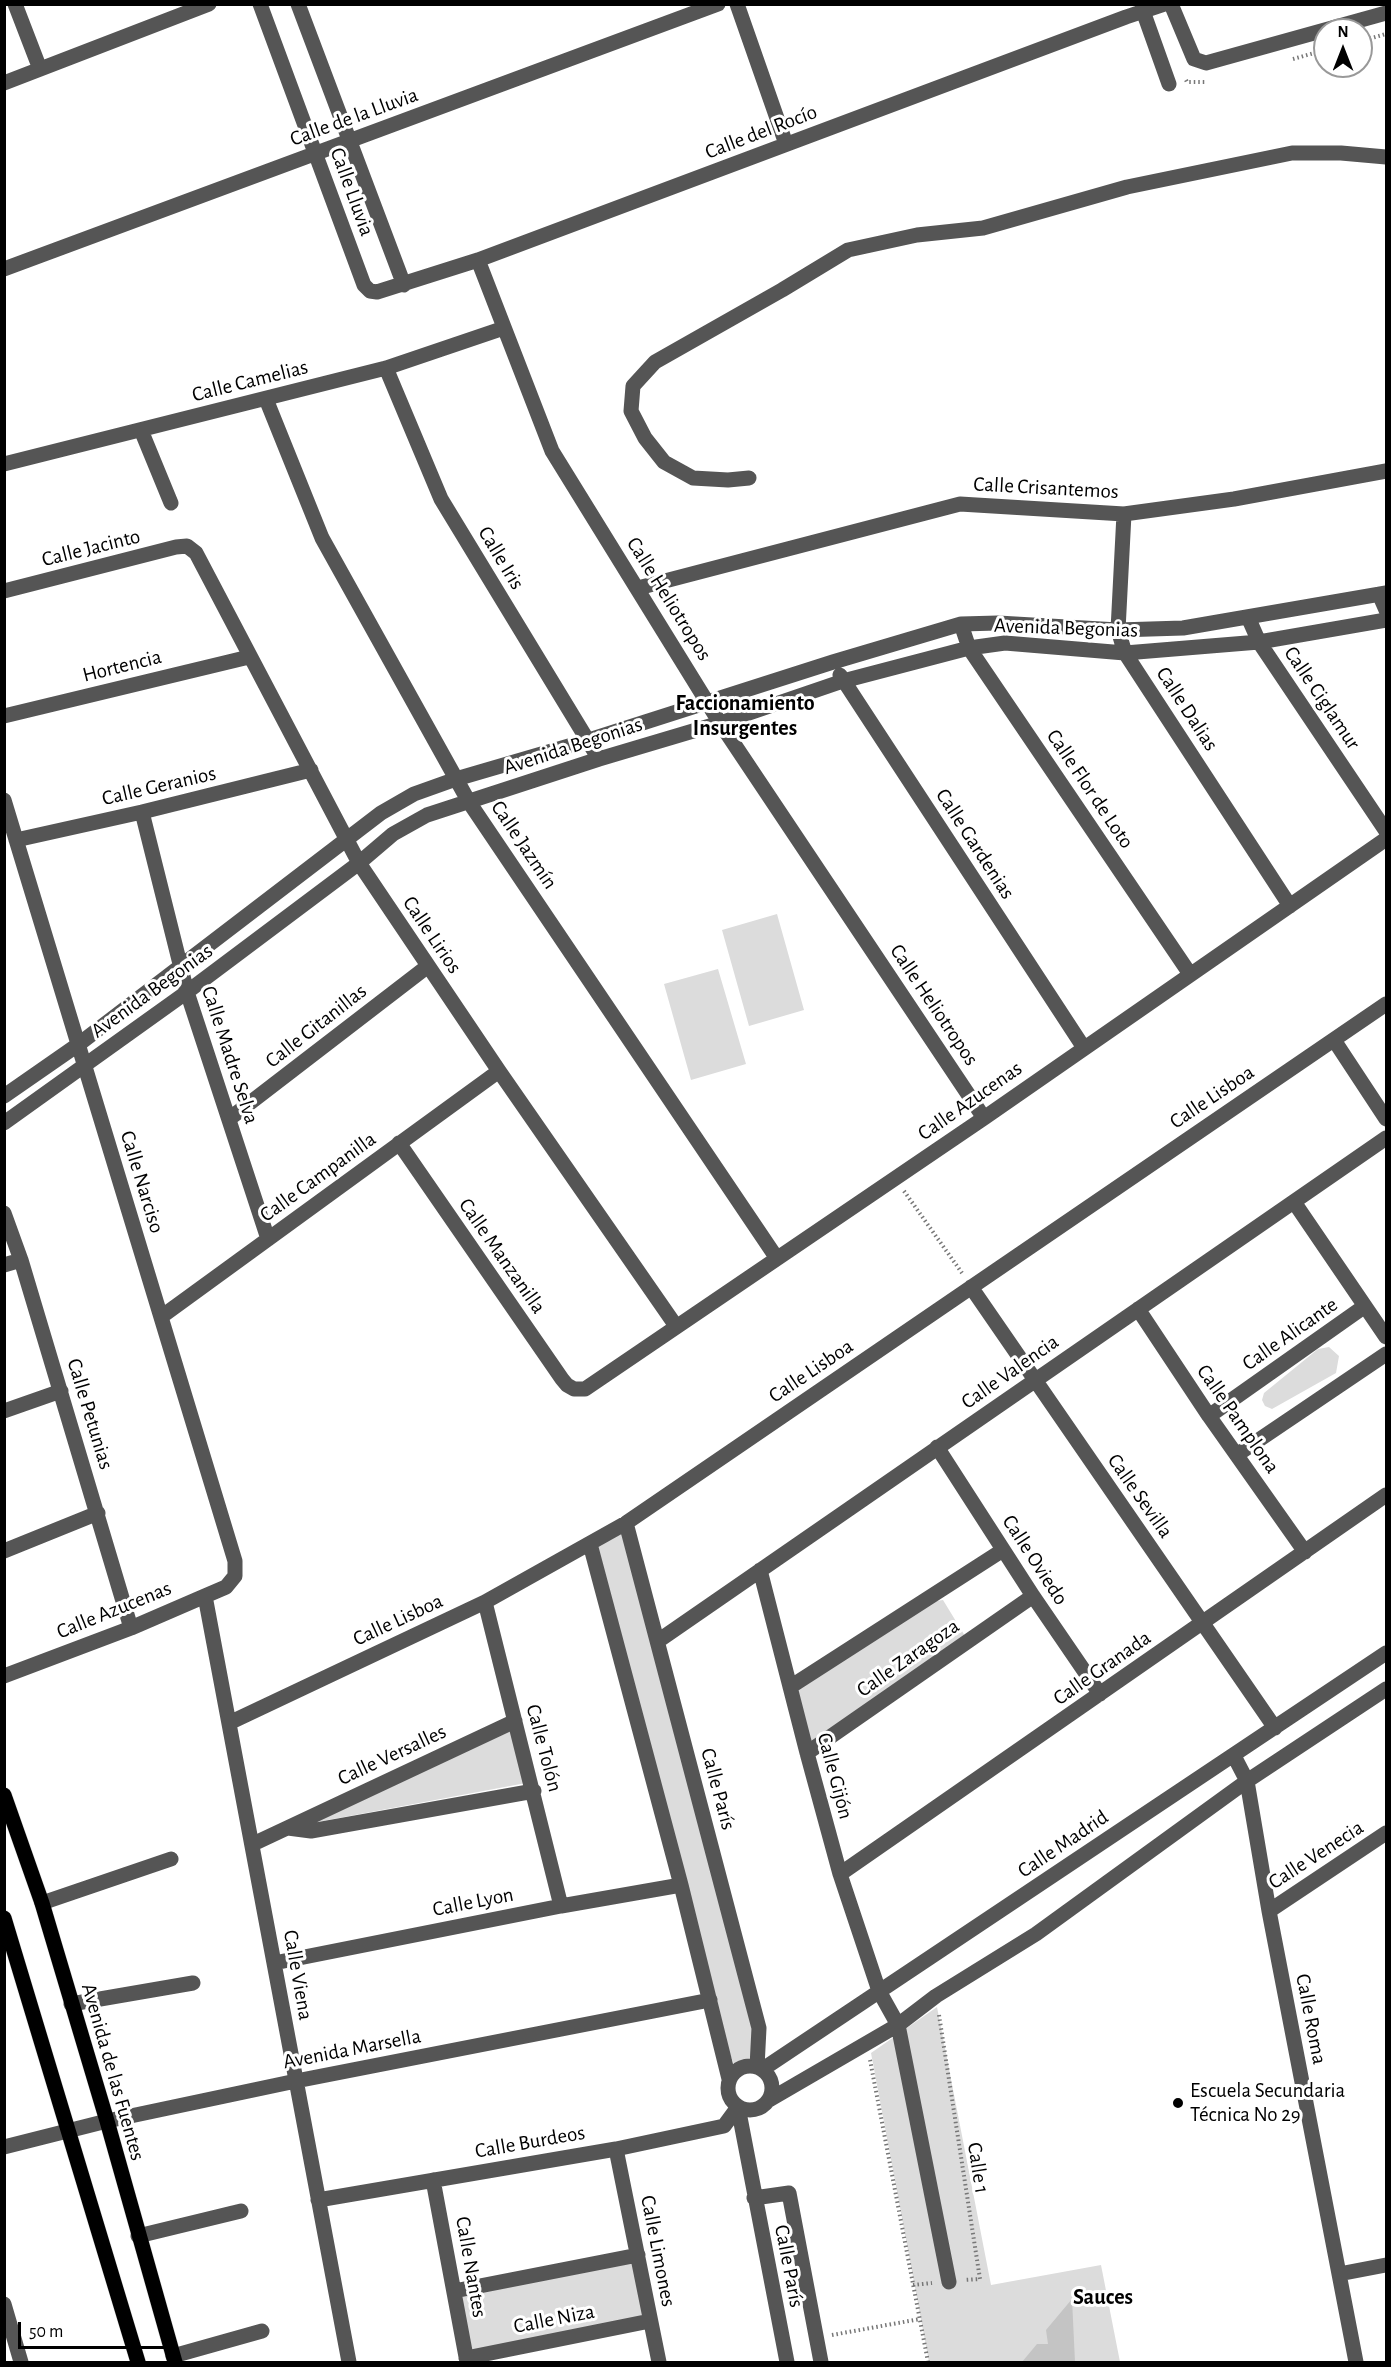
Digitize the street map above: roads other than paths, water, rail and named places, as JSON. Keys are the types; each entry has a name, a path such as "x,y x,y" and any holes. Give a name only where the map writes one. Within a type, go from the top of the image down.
{"main road":[{"name":"Avenida de las Fuentes","path":"4,1795 42,1903 107,2121 174,2359"},
{"path":"4,1918 138,2362"}],"street":[{"path":"15,4 40,69"},
{"path":"4,83 209,4"},
{"name":"Calle Lluvia","path":"260,4 364,285 370,291"},
{"name":"Calle Lluvia","path":"298,4 404,285"},
{"name":"Calle de la Lluvia","path":"4,268 718,4"},
{"path":"736,4 786,144"},
{"name":"Calle del Rocío","path":"370,291 377,292 404,285 478,260 786,144 1124,11 1143,11 1165,4"},
{"path":"1171,4 1194,59 1206,63 1386,13"},
{"path":"1143,11 1169,84"},
{"path":"749,478 728,480 693,478 664,462 645,438 631,411 633,386 655,362 848,250 917,235 983,228 1127,187 1292,153 1341,153 1386,157"},
{"name":"Calle Heliotropos","path":"478,260 552,451 720,723 984,1119"},
{"name":"Calle Camelias","path":"4,464 386,368 504,328"},
{"name":"Calle Iris","path":"386,368 441,499 599,759"},
{"name":"Calle Jazmín","path":"266,399 322,538 469,802 776,1257"},
{"path":"141,430 171,503"},
{"name":"Calle Crisantemos","path":"638,588 960,504 1124,514 1234,499 1386,471"},
{"name":"Calle Dalias","path":"1124,514 1118,630 1125,653 1290,906"},
{"name":"Calle Jacinto","path":"4,591 188,546"},
{"name":"Calle Lirios","path":"188,546 195,553 359,863 499,1071 676,1326"},
{"path":"1382,594 1386,610"},
{"name":"Avenida Begonias","path":"4,1096 79,1044 381,813 414,794 456,779 586,741 707,701 961,624 998,623 1118,630 1183,628 1382,594"},
{"name":"Calle Ciglamur","path":"1248,616 1259,642 1386,831"},
{"name":"Avenida Begonias","path":"4,1123 187,992 359,863 393,834 427,815 599,759 720,723 843,681 969,648 1005,643 1125,653 1259,642 1386,620"},
{"name":"Calle Flor de Loto","path":"961,624 969,648 1190,974"},
{"name":"Hortencia","path":"4,716 249,657"},
{"name":"Calle Gardenias","path":"833,662 843,681 1084,1048"},
{"name":"Calle Geranios","path":"16,840 142,812 311,770"},
{"name":"Calle Narciso","path":"4,800 235,1561 235,1576"},
{"name":"Calle Madre Selva","path":"142,812 187,992 268,1239"},
{"name":"Calle Azucenas","path":"574,1389 585,1389 594,1384 776,1257 984,1119 1386,839"},
{"name":"Calle Gitanillas","path":"229,1119 428,966"},
{"name":"Calle Lisboa","path":"229,1723 485,1602 626,1523 1386,1004"},
{"path":"1334,1040 1386,1119"},
{"name":"Calle Campanilla","path":"161,1317 499,1071"},
{"name":"Calle Valencia","path":"658,1641 1386,1138"},
{"name":"Calle Manzanilla","path":"399,1143 562,1379 574,1389"},
{"path":"1294,1202 1386,1337"},
{"name":"Calle Petunias","path":"4,1213 21,1260 131,1628"},
{"path":"4,1265 21,1260"},
{"name":"Calle Sevilla","path":"971,1287 1275,1728"},
{"name":"Calle Alicante","path":"1209,1416 1365,1306"},
{"name":"Calle Pamplona","path":"1138,1309 1209,1416 1305,1552"},
{"path":"1238,1454 1386,1354"},
{"path":"4,1411 60,1391"},
{"name":"Calle Oviedo","path":"937,1447 1033,1596 1100,1694"},
{"name":"Calle Granada","path":"840,1874 1386,1495"},
{"path":"4,1551 98,1513"},
{"name":"Calle París","path":"626,1523 759,2028 760,2068"},
{"path":"590,1544 710,2000 729,2079 728,2094 738,2107 755,2110 763,2107 769,2100 898,2025 936,1996 1036,1934 1247,1781 1386,1689"},
{"name":"Calle Zaragoza","path":"790,1687 1003,1550"},
{"name":"Calle Gijón","path":"760,1570 840,1874 879,1991 898,2025 950,2282"},
{"name":"Calle Azucenas","path":"4,1676 131,1628 226,1587 235,1576"},
{"name":"Calle Viena","path":"205,1596 254,1844 349,2362"},
{"name":"Calle Zaragoza","path":"807,1753 1033,1596"},
{"name":"Calle Tolón","path":"485,1602 561,1906"},
{"name":"Calle Madrid","path":"760,2068 1234,1756 1386,1653"},
{"name":"Calle Versalles","path":"254,1844 514,1721"},
{"name":"Calle Roma","path":"1234,1756 1247,1781 1269,1911 1356,2362"},
{"name":"Calle Versalles","path":"288,1828 311,1831 534,1791"},
{"name":"Calle Venecia","path":"1269,1911 1386,1834"},
{"path":"42,1903 171,1859"},
{"name":"Calle Lyon","path":"274,1963 561,1906 681,1885"},
{"path":"71,2004 193,1983"},
{"name":"Avenida Marsella","path":"4,2147 107,2121 296,2081 710,2000"},
{"path":"729,2079 736,2070 746,2066 760,2068 770,2078 772,2090 769,2100"},
{"name":"Calle París","path":"738,2107 787,2362"},
{"name":"Calle Burdeos","path":"318,2200 616,2149 724,2126 738,2107"},
{"name":"Calle Limones","path":"616,2149 659,2362"},
{"name":"Calle Nantes","path":"433,2180 466,2360"},
{"path":"754,2198 789,2193 821,2362"},
{"path":"138,2236 241,2211"},
{"path":"453,2291 638,2255"},
{"path":"1339,2274 1386,2265"},
{"path":"4,2304 21,2362"},
{"name":"Calle Niza","path":"466,2360 651,2321"},
{"path":"174,2359 262,2331"}],"place":[{"name":"Escuela Secundaria Técnica No 29","path":"1178,2103"}],"district":[{"name":"Faccionamiento Insurgentes","path":"745,716"},
{"name":"Sauces","path":"1103,2297"}]}
